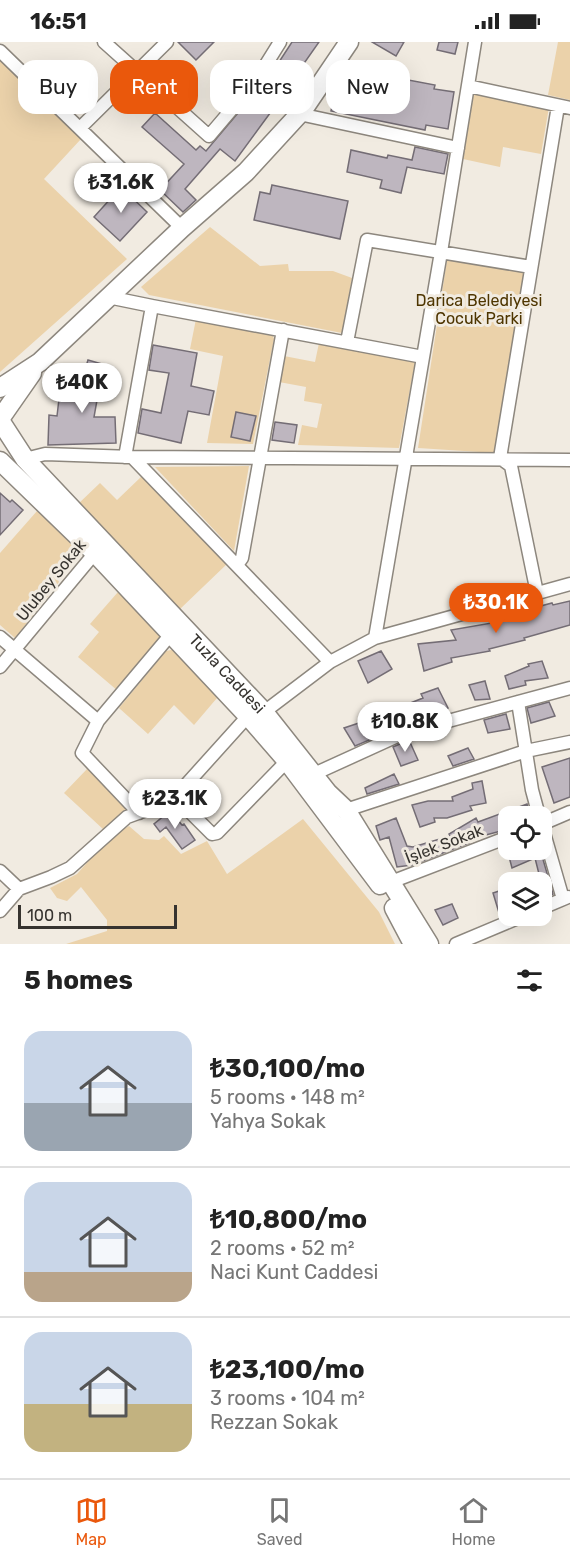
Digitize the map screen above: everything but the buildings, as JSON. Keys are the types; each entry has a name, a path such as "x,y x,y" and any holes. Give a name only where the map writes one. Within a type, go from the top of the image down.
{"main road":[{"path":"314,92 349,42"},
{"path":"0,388 40,362 182,228 246,172 299,114"},
{"path":"1,418 40,362"},
{"name":"Tuzla Caddesi","path":"1,418 25,459 172,633 256,714 287,761 381,886 413,944"},
{"name":"Tuzla Caddesi","path":"0,461 99,547 346,810 429,944"}],"street":[{"path":"104,42 124,60"},
{"path":"148,60 167,42"},
{"path":"184,114 208,136 255,82 280,42"},
{"path":"375,638 475,42"},
{"path":"0,51 182,228"},
{"path":"468,87 564,107 540,213 500,459"},
{"path":"80,129 110,98"},
{"path":"299,114 458,148"},
{"path":"347,342 367,240 531,267"},
{"path":"108,297 423,357"},
{"path":"128,457 152,306"},
{"path":"237,566 242,558 283,330"},
{"path":"25,459 45,454 128,457 570,460"},
{"path":"128,457 330,662"},
{"path":"500,459 511,466 537,593"},
{"name":"Ulubey Sokak","path":"0,667 99,547"},
{"path":"0,911 19,889 70,868 127,817 175,797 256,714 330,662 375,638 570,584"},
{"path":"139,813 82,753 98,721 172,633"},
{"path":"0,637 98,721"},
{"path":"314,774 404,733 570,688"},
{"path":"518,702 531,790 536,806"},
{"path":"346,810 526,751 570,742"},
{"path":"175,797 212,834 217,834 287,761"},
{"path":"552,820 570,812"},
{"name":"İşlek Sokak","path":"391,882 498,841"},
{"path":"552,855 566,898 552,904"},
{"path":"0,871 19,889"},
{"path":"456,944 499,926"}],"green space":[{"path":"558,42 570,42 570,100 548,95"},
{"path":"0,59 18,77 18,114 56,114 81,139 44,179 127,259 0,372"},
{"path":"474,92 549,107 541,154 503,147 500,167 463,159"},
{"path":"210,227 260,266 288,264 289,271 333,271 352,278 342,333 149,295 141,287"},
{"name":"Darica Belediyesi Cocuk Parki","path":"447,260 524,271 495,453 418,448"},
{"path":"196,319 272,333 274,339 253,444 207,443 223,356 190,349","holes":["237,412 256,416 250,441 231,436"]},
{"path":"319,343 415,362 399,448 298,445 302,425 317,428 322,404 304,401 306,387 279,382 284,356 315,362"},
{"path":"249,466 234,551 155,467"},
{"path":"142,476 228,563 179,610 77,505 100,483 117,500"},
{"path":"37,511 73,545 54,569 59,582 15,638 0,625 0,553"},
{"path":"118,592 161,633 161,639 118,691 78,657 99,632 90,624"},
{"path":"176,649 217,698 194,725 174,705 148,734 119,708 166,651"},
{"path":"87,769 124,802 126,812 104,830 64,793"},
{"path":"303,819 379,912 395,944 66,944 107,931 107,920 81,887 67,901 57,898 50,888 77,874 100,848 129,826 144,839 159,840 164,836 181,854 207,841 227,874"}]}
